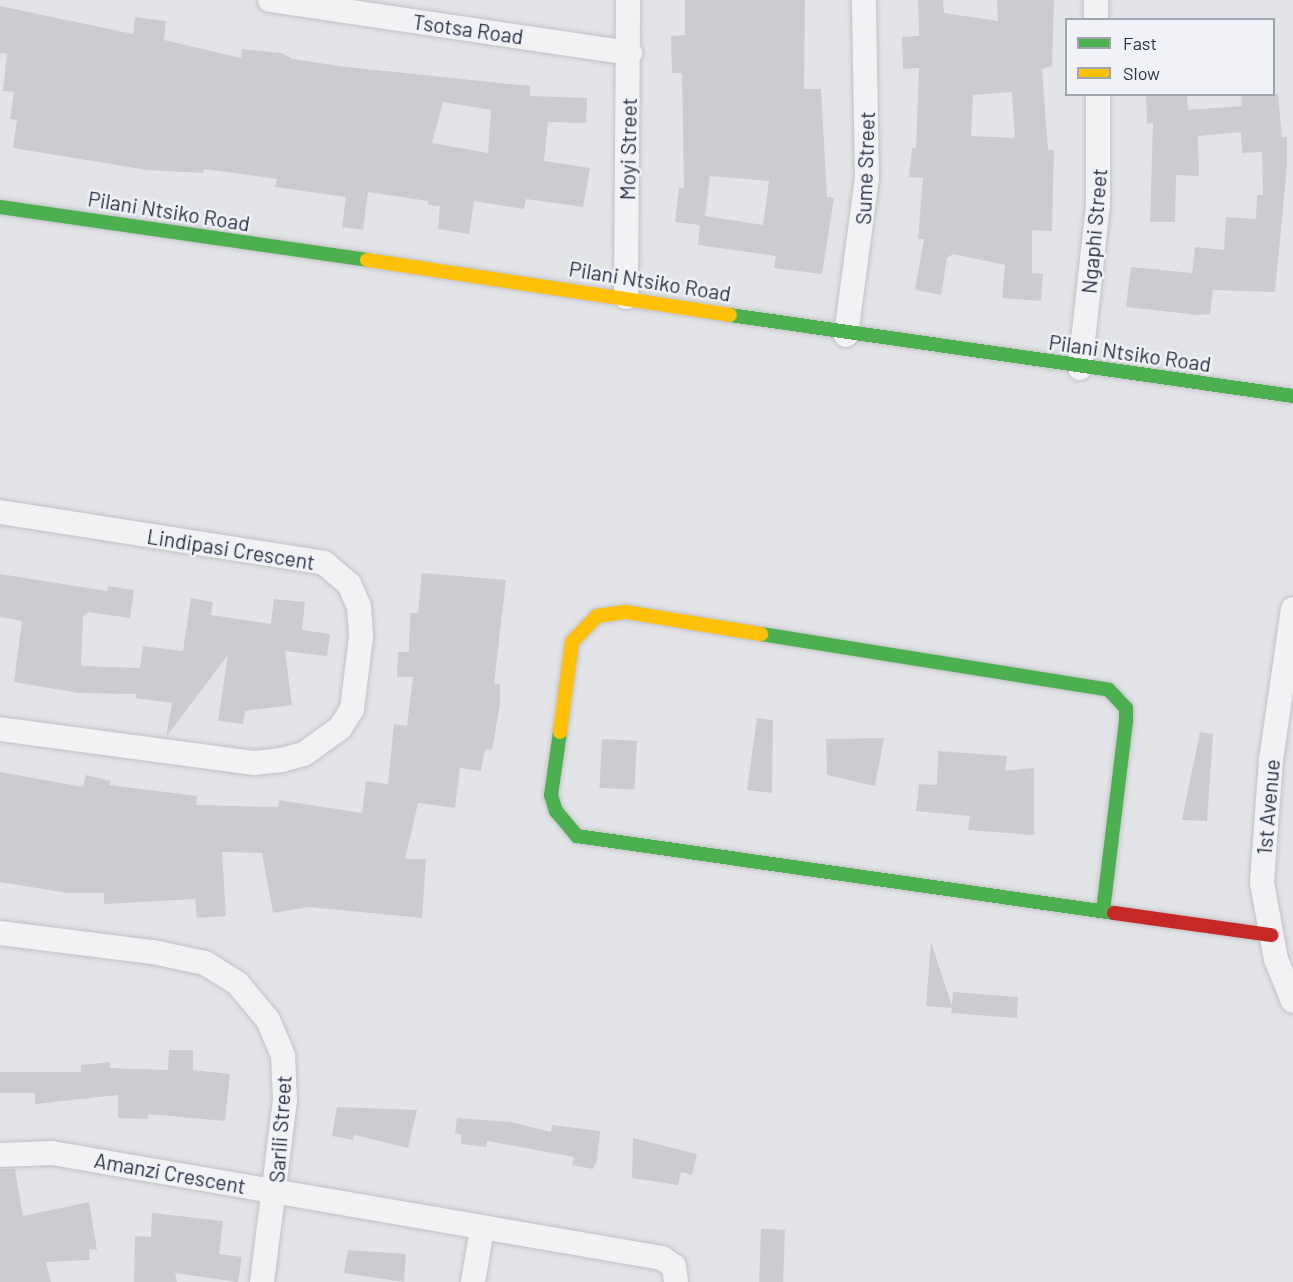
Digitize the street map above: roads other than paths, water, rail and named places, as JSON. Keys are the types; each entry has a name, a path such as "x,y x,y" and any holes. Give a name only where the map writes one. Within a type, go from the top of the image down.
{"street":[{"name":"Tsotsa Road","path":"270,0 630,53"},
{"name":"Moyi Street","path":"626,297 630,53 628,0"},
{"name":"Sume Street","path":"846,335 867,178 864,0"},
{"path":"1096,0 1096,18"},
{"name":"Ngaphi Street","path":"1080,368 1098,204 1098,96"},
{"name":"Pilani Ntsiko Road","path":"0,207 626,297 846,335 1293,396"},
{"name":"Lindipasi Crescent","path":"0,512 324,563 349,584 359,606 361,637 352,709 340,728 304,754 282,760 254,763 0,729"},
{"name":"1st Avenue","path":"1293,609 1264,834 1262,883 1271,935 1293,1001"},
{"path":"1104,911 1126,721 1126,708 1109,690 626,612 597,616 572,642 551,795 556,811 577,836 610,844 1271,935"},
{"name":"Sarili Street","path":"0,933 182,957 220,970 238,984 268,1020 283,1056 285,1100 262,1282"},
{"name":"Amanzi Crescent","path":"0,1155 52,1153 482,1229 662,1258 674,1266 676,1282"},
{"path":"473,1282 482,1229"}]}
